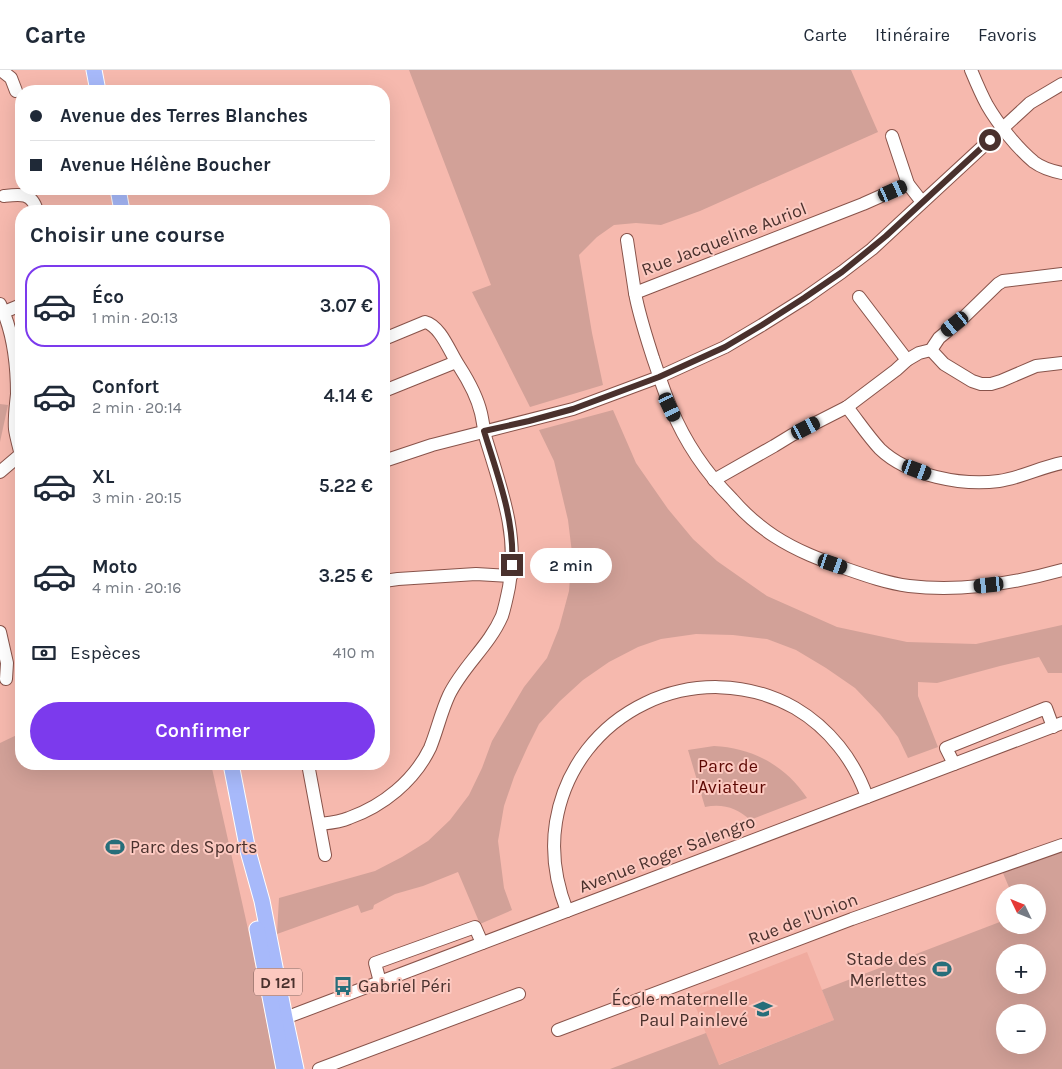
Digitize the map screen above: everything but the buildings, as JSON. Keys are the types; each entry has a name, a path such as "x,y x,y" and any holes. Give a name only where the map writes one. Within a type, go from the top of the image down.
{"main road":[{"path":"94,70 97,85"},
{"name":"D 121","path":"232,770 248,851 262,901 280,1020 284,1069"},
{"name":"D 121","path":"248,851 252,903 260,948 267,962 280,1020 296,1069"},
{"path":"280,1020 292,1069"}],"street":[{"path":"1,70 12,78 15,88"},
{"path":"971,70 987,105 1019,147 1034,162 1049,171 1062,173"},
{"path":"390,459 432,445 573,409 659,377 725,347 804,298 872,249 1030,103 1062,84"},
{"path":"892,136 908,184 922,202"},
{"name":"Rue Jacqueline Auriol","path":"908,184 863,204 634,292 640,319 670,407 694,451 714,480 740,508 773,535 821,560 876,579 908,586 936,588 964,588 1018,581 1062,570"},
{"path":"4,196 15,195"},
{"path":"24,195 30,198 35,205"},
{"path":"627,240 634,292"},
{"path":"714,480 792,435 847,407 913,355 931,350 938,338 1003,281 1062,274"},
{"path":"859,297 907,360"},
{"path":"15,306 2,308 11,337 15,363"},
{"path":"320,824 348,819 381,803 406,783 420,765 430,748 449,695 467,666 492,634 502,616 511,576 513,554 505,502 484,431 481,414 465,375 445,341 431,323 425,322 390,337"},
{"path":"931,350 944,364 972,381 982,384 1001,381 1036,366 1062,363"},
{"path":"390,389 456,362"},
{"path":"847,407 868,436 882,450 898,462 936,477 977,483 999,481 1062,463"},
{"path":"0,472 15,459"},
{"path":"390,580 476,574 511,576"},
{"path":"0,637 7,663 6,679"},
{"path":"566,911 558,885 554,854 556,822 564,792 579,762 602,733 628,712 661,696 694,688 725,687 752,691 775,698 803,713 836,742 857,772 868,797"},
{"path":"954,764 946,748 1046,708 1057,725"},
{"name":"Avenue Roger Salengro","path":"280,1020 1057,725"},
{"path":"309,770 325,855"},
{"name":"Rue de l'Union","path":"558,1030 852,919 1062,845"},
{"path":"380,982 375,963 475,927 482,943"},
{"path":"318,1069 519,994"}],"shaded area":[{"name":"École maternelle Paul Painlevé","path":"807,952 834,1020 718,1065 692,997"}],"green space":[{"path":"409,70 851,70 878,132 700,211 661,225 636,223 614,225 597,237 579,255 603,385 530,407 472,292 491,285"},
{"path":"0,404 8,405 0,442"},
{"path":"613,410 636,463 668,509 693,539 717,561 767,596 837,627 907,642 976,644 1062,625 1062,673 1048,673 1039,657 937,683 918,682 918,696 938,747 908,758 898,737 880,714 855,688 796,650 767,639 733,635 696,634 661,639 638,647 609,662 583,680 539,724 514,777 504,806 498,841 504,888 512,910 480,924 458,872 423,886 395,894 374,905 373,909 361,913 358,905 277,934 279,898 375,871 402,857 428,841 450,820 469,795 492,741 524,687 547,658 559,628 569,591 572,553 568,520 554,461 539,430"},
{"name":"Parc des Sports","path":"15,736 15,770 212,770 248,929 276,1069 0,1069 0,743"},
{"name":"Parc de l'Aviateur","path":"714,746 742,750 767,761 789,777 807,798 750,820 740,812 724,806 705,807 688,750"},
{"name":"Stade des Merlettes","path":"1062,845 1062,1069 610,1069 706,1033 719,1065 834,1020 822,990 996,923 996,934 1046,934 1046,884 1008,884 1000,866"}],"place":[{"name":"Parc des Sports","path":"115,847"},
{"name":"Stade des Merlettes","path":"942,969"},
{"name":"Gabriel Péri","path":"343,986"},
{"name":"École maternelle Paul Painlevé","path":"763,1009"}],"route":[{"path":"512,565 513,554 505,502 484,431 573,409 659,377 725,347 804,298 872,249 990,140"}]}
